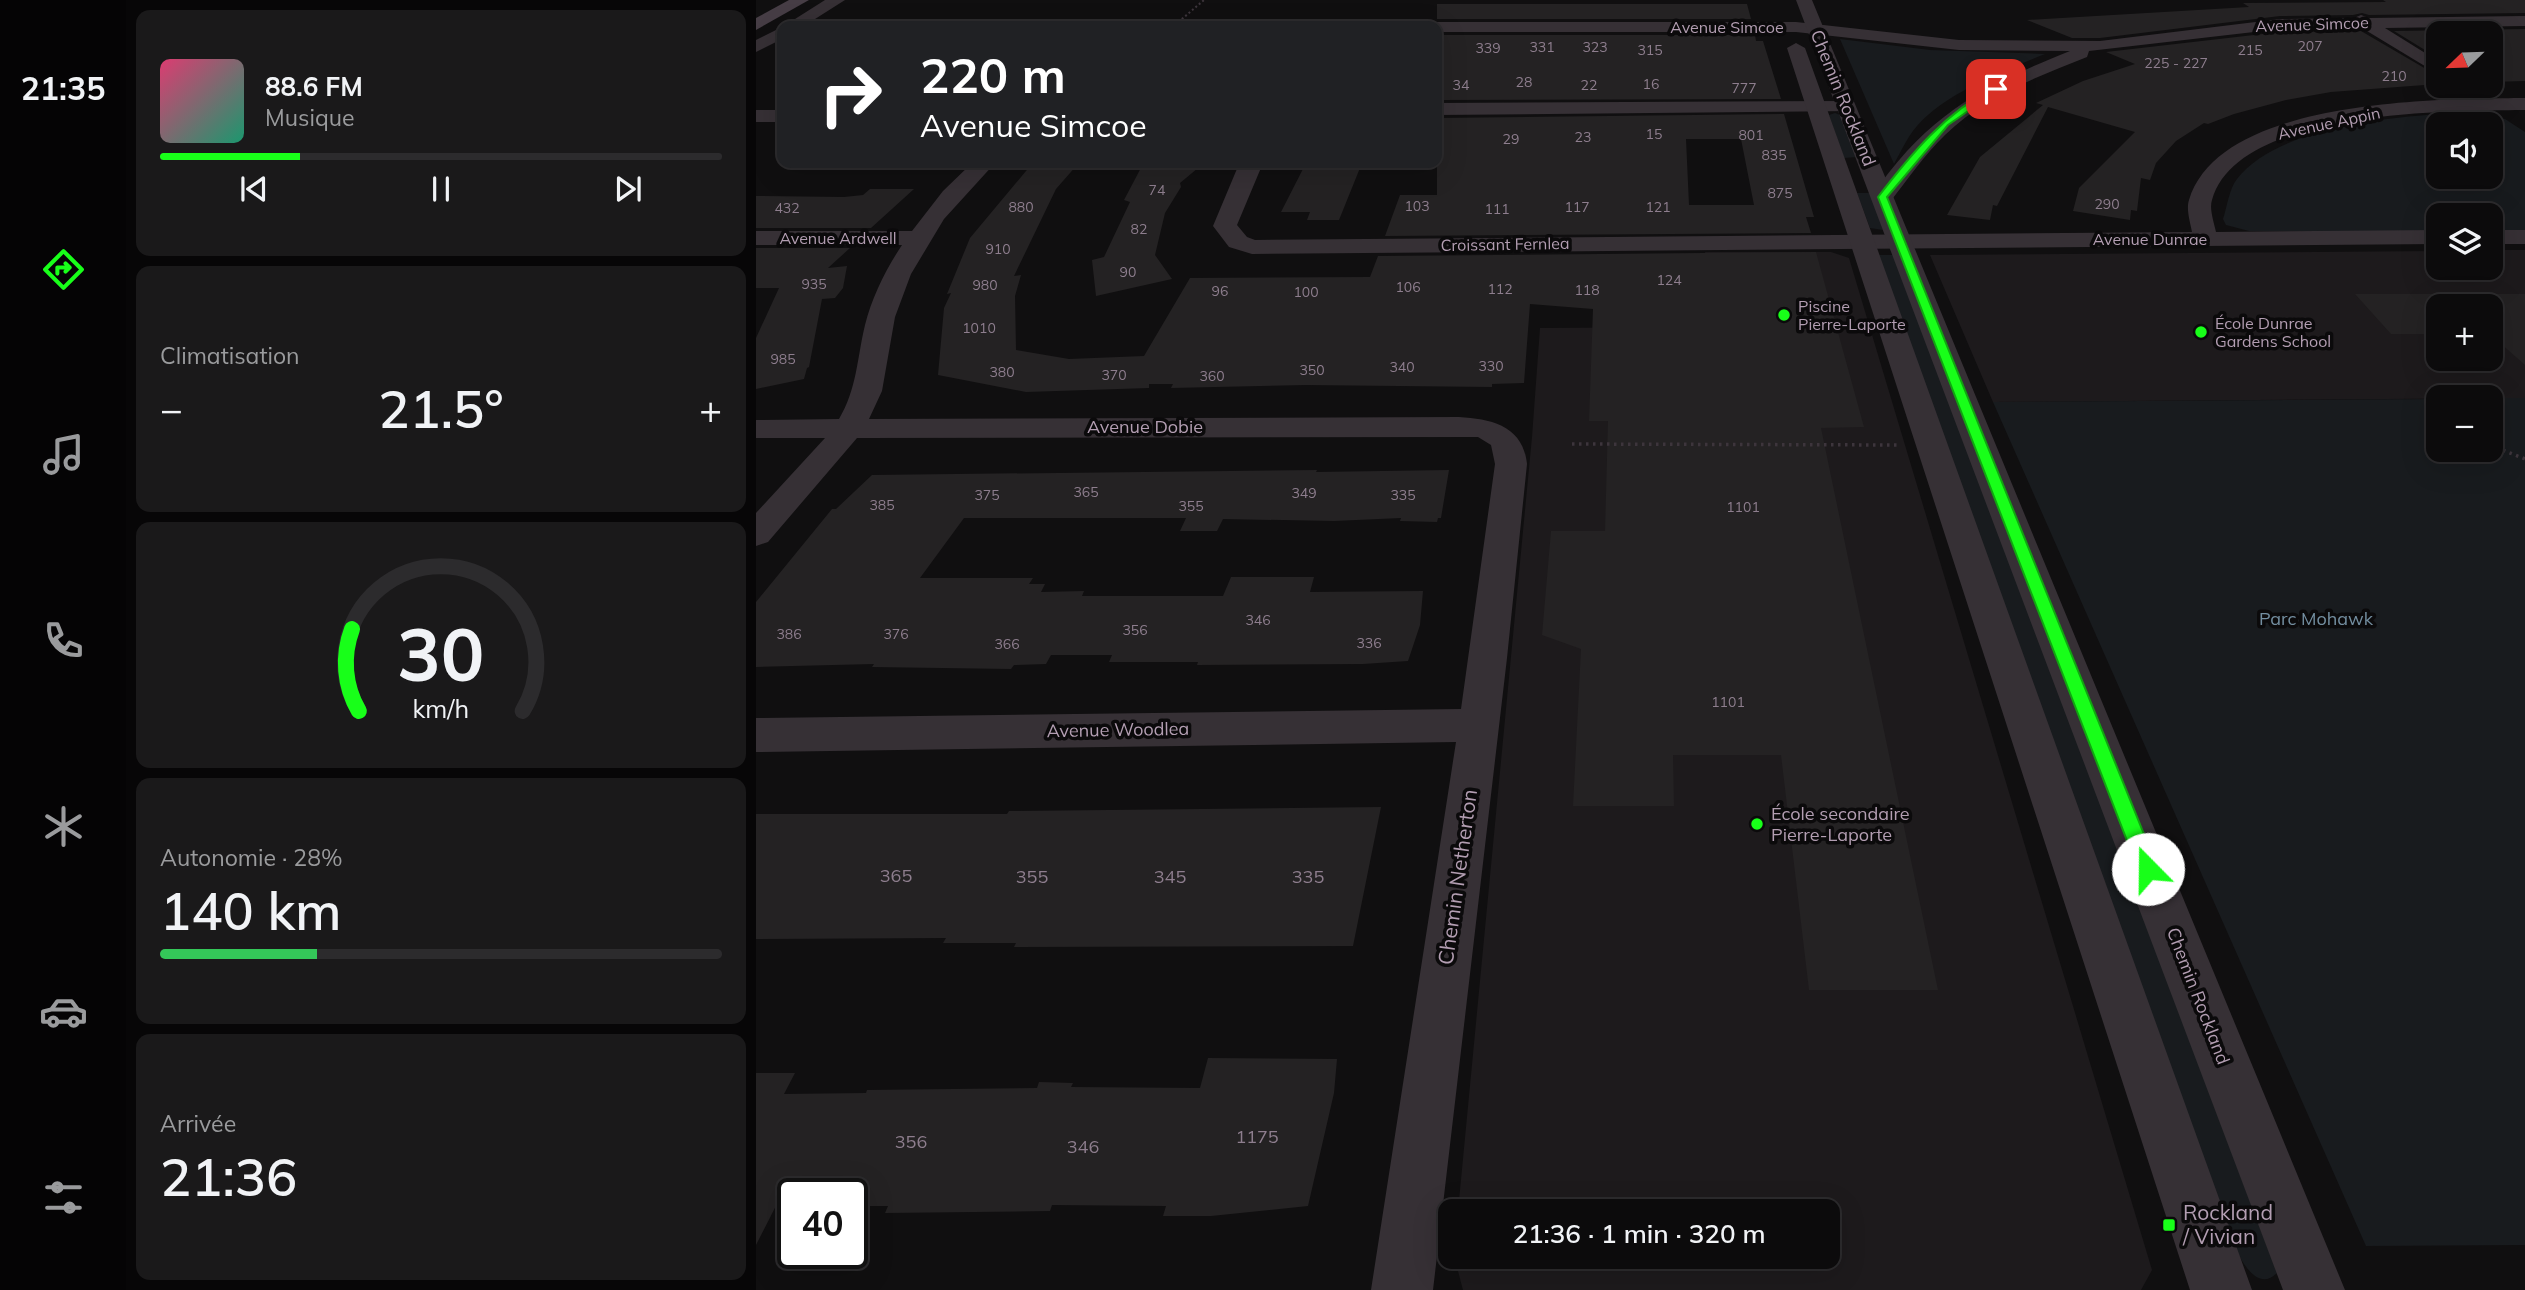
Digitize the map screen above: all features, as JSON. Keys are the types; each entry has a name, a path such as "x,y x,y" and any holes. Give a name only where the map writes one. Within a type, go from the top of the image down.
{"main road":[{"path":"756,9 773,0"},
{"path":"756,25 801,0"}],"street":[{"path":"801,21 837,0"},
{"name":"Chemin Rockland","path":"1804,0 1814,28 1831,107 1881,240 2314,1290"},
{"path":"2342,7 2426,61"},
{"name":"Chemin Rockland","path":"1786,19 1831,107 1882,197 1881,240 2221,1290"},
{"name":"Avenue Simcoe","path":"1442,27 1786,19 1814,28 1903,41 1959,45 2100,46 2221,29 2280,24 2525,22"},
{"path":"756,47 777,35"},
{"name":"Avenue Simcoe","path":"1882,197 1945,124 1976,100 2016,79 2100,46"},
{"path":"2482,98 2525,125"},
{"name":"Avenue Appin","path":"2205,238 2200,202 2212,173 2238,150 2268,136 2302,125 2420,106 2525,104"},
{"path":"1442,109 1831,107"},
{"path":"756,116 777,116"},
{"path":"756,534 847,429 869,386 876,339 891,292 919,237 956,189 979,168"},
{"name":"Croissant Fernlea","path":"1248,168 1225,226 1238,242 1252,247 1881,240"},
{"name":"Avenue Ardwell","path":"756,238 919,237"},
{"name":"Avenue Dunrae","path":"1881,240 2426,237"},
{"path":"2503,237 2525,237"},
{"name":"Avenue Dobie","path":"756,429 1478,427 1505,439 1511,448 1511,464"},
{"name":"Chemin Netherton","path":"1402,1290 1479,725 1511,464"},
{"name":"Avenue Woodlea","path":"756,736 1479,725"}],"path":[{"path":"1180,21 1204,0"},
{"path":"1572,444 1903,445"},
{"path":"2503,449 2525,458"}],"shaded area":[{"name":"École Dunrae Gardens School","path":"2503,250 2525,250 2525,398 2503,398 2503,385 2426,385 2426,399 1993,402 1930,255 2426,251 2426,280 2503,280"},
{"name":"École secondaire Pierre-Laporte","path":"1705,252 1831,252 1849,258 2152,1270 2141,1290 1463,1290 1457,1269 1840,1269 1840,1199 1459,1199 1532,437 1540,328 1712,327"}],"green space":[{"path":"1840,39 1930,50 2045,54 2012,67 1943,103 1913,130 1894,164"},
{"path":"1829,115 1840,115 1857,157 1844,158"},
{"path":"2426,115 2426,189 2503,189 2503,119 2525,132 2525,231 2503,231 2503,203 2426,203 2426,231 2249,231 2226,225 2223,219 2234,183 2257,160 2283,145 2347,126"},
{"path":"1857,193 1871,193 1883,230 1870,228"},
{"path":"1878,255 1894,255 2277,1273 2266,1279 2255,1276 2239,1256"},
{"name":"Parc Mohawk","path":"2503,398 2525,398 2525,1245 2366,1246 1993,402 2426,399 2426,462 2503,462"}],"building":[{"path":"2383,0 2525,0 2525,13 2280,16 2100,38 2072,38 2027,20 2249,7 2243,3 2386,2"},
{"path":"1437,4 1747,4 1751,19 1437,19"},
{"path":"2503,29 2525,29 2525,81 2503,82"},
{"path":"2361,31 2426,69 2426,85 2331,92 2286,100 2204,123 2176,141 2156,163 2150,180 2141,178 2137,211 2131,210 2130,220 2073,211 2079,188 2135,132 2048,107 1997,206 1993,205 1990,220 1947,215 1980,157 2043,105 2036,103 2083,81 2135,64 2106,52 2280,32"},
{"path":"2394,31 2426,31 2426,51"},
{"path":"1442,35 1755,35 1756,41 1763,41 1781,99 1442,100"},
{"path":"1784,114 1814,217 1806,217 1811,233 1385,236 1400,195 1437,195 1437,168 1442,168 1442,118","holes":["1686,139 1741,139 1754,205 1689,205"]},
{"path":"1028,168 1074,168 1056,189 1014,276 1021,275 1015,296 1016,350 1069,359 1144,356 1190,278 1370,277 1378,256 1816,252 1864,427 1821,428 1938,990 1809,990 1781,755 1673,755 1674,806 1573,806 1581,649 1542,635 1551,531 1605,531 1608,421 1589,421 1593,309 1530,304 1524,383 1492,384 1492,387 1306,385 1171,388 1173,384 1149,384 1149,388 1026,392 938,375 944,308 951,293 947,294 970,238"},
{"path":"1141,168 1198,168 1180,183 1181,187 1165,213 1155,255 1172,279 1096,296 1092,260 1104,257 1130,202 1124,200"},
{"path":"1303,168 1360,168 1339,220 1307,220 1310,212 1281,212"},
{"path":"870,189 914,189 871,228 756,228 756,196 844,197 863,195"},
{"path":"756,248 850,248 828,268 847,266 843,288 835,298 822,299 809,367 804,379 756,389 756,338 779,288 756,288"},
{"name":"École Dunrae Gardens School","path":"2355,294 2426,294 2426,334 2391,334"},
{"name":"École Dunrae Gardens School","path":"2503,294 2525,294 2525,365 2503,346"},
{"path":"1317,470 1316,472 1449,470 1441,518 1438,518 1437,522 1400,521 1401,518 1334,521 1223,519 1217,531 1180,531 1186,518 964,518 920,578 1033,578 1029,584 1045,584 1041,592 1084,591 1082,596 1223,596 1231,577 1314,577 1310,592 1423,591 1420,625 1408,661 1363,664 1197,665 1198,662 1109,662 1112,655 1051,655 1046,664 1014,665 1011,669 872,667 874,664 756,667 756,602 832,509 836,509 872,475"},
{"path":"1381,807 1353,946 1014,947 1016,943 943,943 946,938 756,939 756,814 1007,814 1009,811"},
{"path":"1208,1058 1337,1059 1334,1093 1308,1206 1211,1216 1163,1216 1166,1206 1052,1205 1050,1211 885,1213 888,1206 868,1206 868,1178 777,1178 777,1204 756,1245 756,1073 795,1073 784,1094 1037,1088 1039,1082 1073,1083 1071,1087 1200,1088"}],"place":[{"name":"Piscine Pierre-Laporte","path":"1784,315"},
{"name":"École Dunrae Gardens School","path":"2201,332"},
{"name":"École secondaire Pierre-Laporte","path":"1757,824"},
{"name":"Rockland / Vivian","path":"2169,1225"}],"route":[{"path":"1996,89 1976,100 1945,124 1882,197 2148,869"}]}
